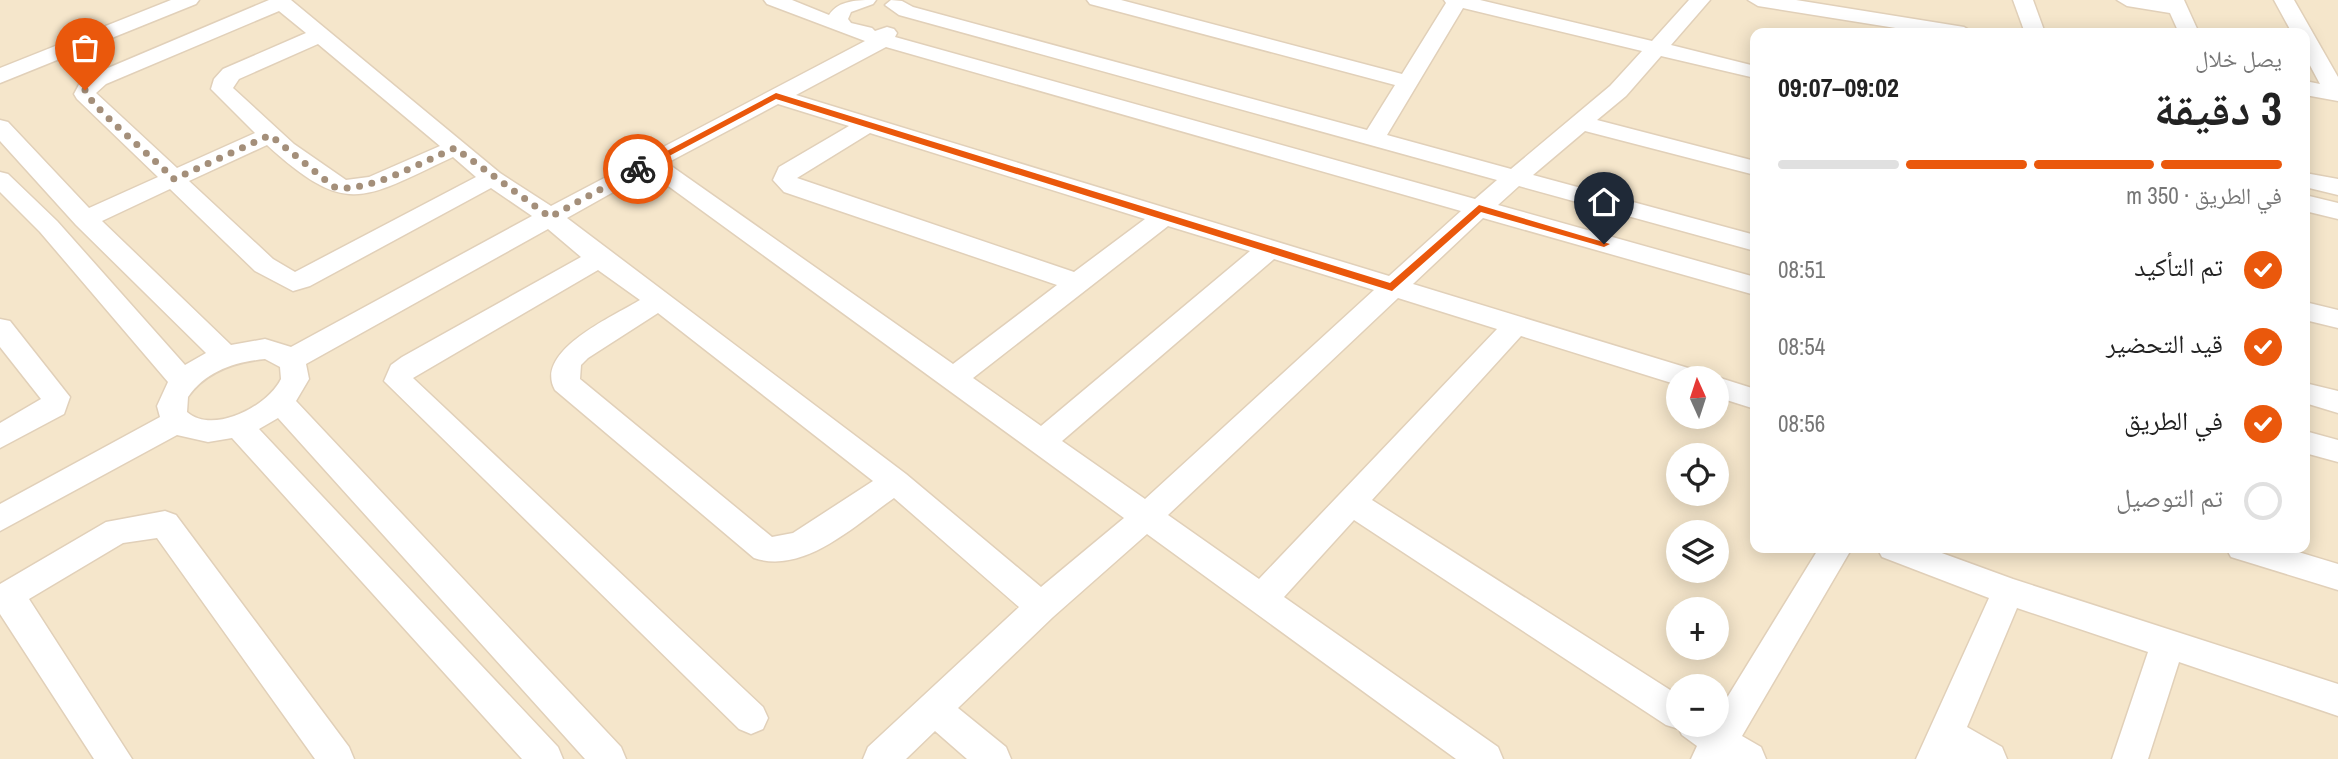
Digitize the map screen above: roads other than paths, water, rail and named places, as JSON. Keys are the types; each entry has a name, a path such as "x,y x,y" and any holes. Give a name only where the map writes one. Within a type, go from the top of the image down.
{"street":[{"path":"0,76 189,0"},
{"path":"774,0 847,30 896,15 1373,139 1750,242"},
{"path":"782,0 860,1"},
{"path":"1097,0 1408,82"},
{"path":"1373,139 1456,0 1680,19 1750,68"},
{"path":"1533,0 1680,19 1750,50"},
{"path":"1758,0 1821,5 1931,28"},
{"path":"1920,0 1926,27"},
{"path":"2023,0 2033,28"},
{"path":"2127,0 2176,4 2187,28"},
{"path":"2284,0 2300,28"},
{"path":"492,178 293,282 264,265 145,149 97,108 85,90 98,79 280,1 492,178 550,217 598,258 659,300 895,482 1041,607"},
{"path":"847,30 837,19 839,13 860,1"},
{"path":"292,359 650,162 776,96 896,15"},
{"path":"896,15 1479,208 1750,285"},
{"path":"881,759 1041,607 1146,517 1479,208 1618,91 1680,19"},
{"path":"320,35 232,74 222,85 222,89 270,135 334,187 365,185 455,148"},
{"path":"2310,46 2337,93"},
{"path":"2310,89 2337,93"},
{"path":"776,96 1666,371"},
{"path":"1579,122 1750,167"},
{"path":"868,124 787,172 785,180 793,187 1078,283"},
{"path":"0,127 85,219 225,356"},
{"path":"85,219 270,135"},
{"path":"650,162 1485,759"},
{"path":"0,179 30,206 139,335 184,381"},
{"path":"2310,181 2338,187"},
{"path":"2310,204 2338,211"},
{"path":"953,379 1165,216"},
{"path":"1042,442 1269,249"},
{"path":"598,258 412,364 401,372 398,381 751,718"},
{"path":"659,300 579,351 568,362 565,383 765,549 780,550 803,543 895,482"},
{"path":"2310,312 2338,319"},
{"path":"1261,598 1516,326"},
{"path":"0,328 56,397 54,405 41,415 0,437"},
{"path":"265,349 281,352 292,359 297,371 293,386 280,402 239,426 215,431 192,430 176,422 171,414 171,404 184,381 225,356 265,349"},
{"path":"1729,391 1750,397"},
{"path":"2310,394 2338,402"},
{"path":"280,402 608,759"},
{"path":"0,519 176,422"},
{"path":"239,426 545,759"},
{"path":"2310,443 2338,451"},
{"path":"1351,502 1666,706"},
{"path":"114,759 4,598 117,531 164,524 336,759"},
{"path":"1718,746 1833,553"},
{"path":"1906,553 2167,646 2338,700"},
{"path":"2259,553 2338,577"},
{"path":"1989,759 1940,747 2008,591"},
{"path":"2130,759 2167,646"},
{"path":"934,709 993,759"}]}
